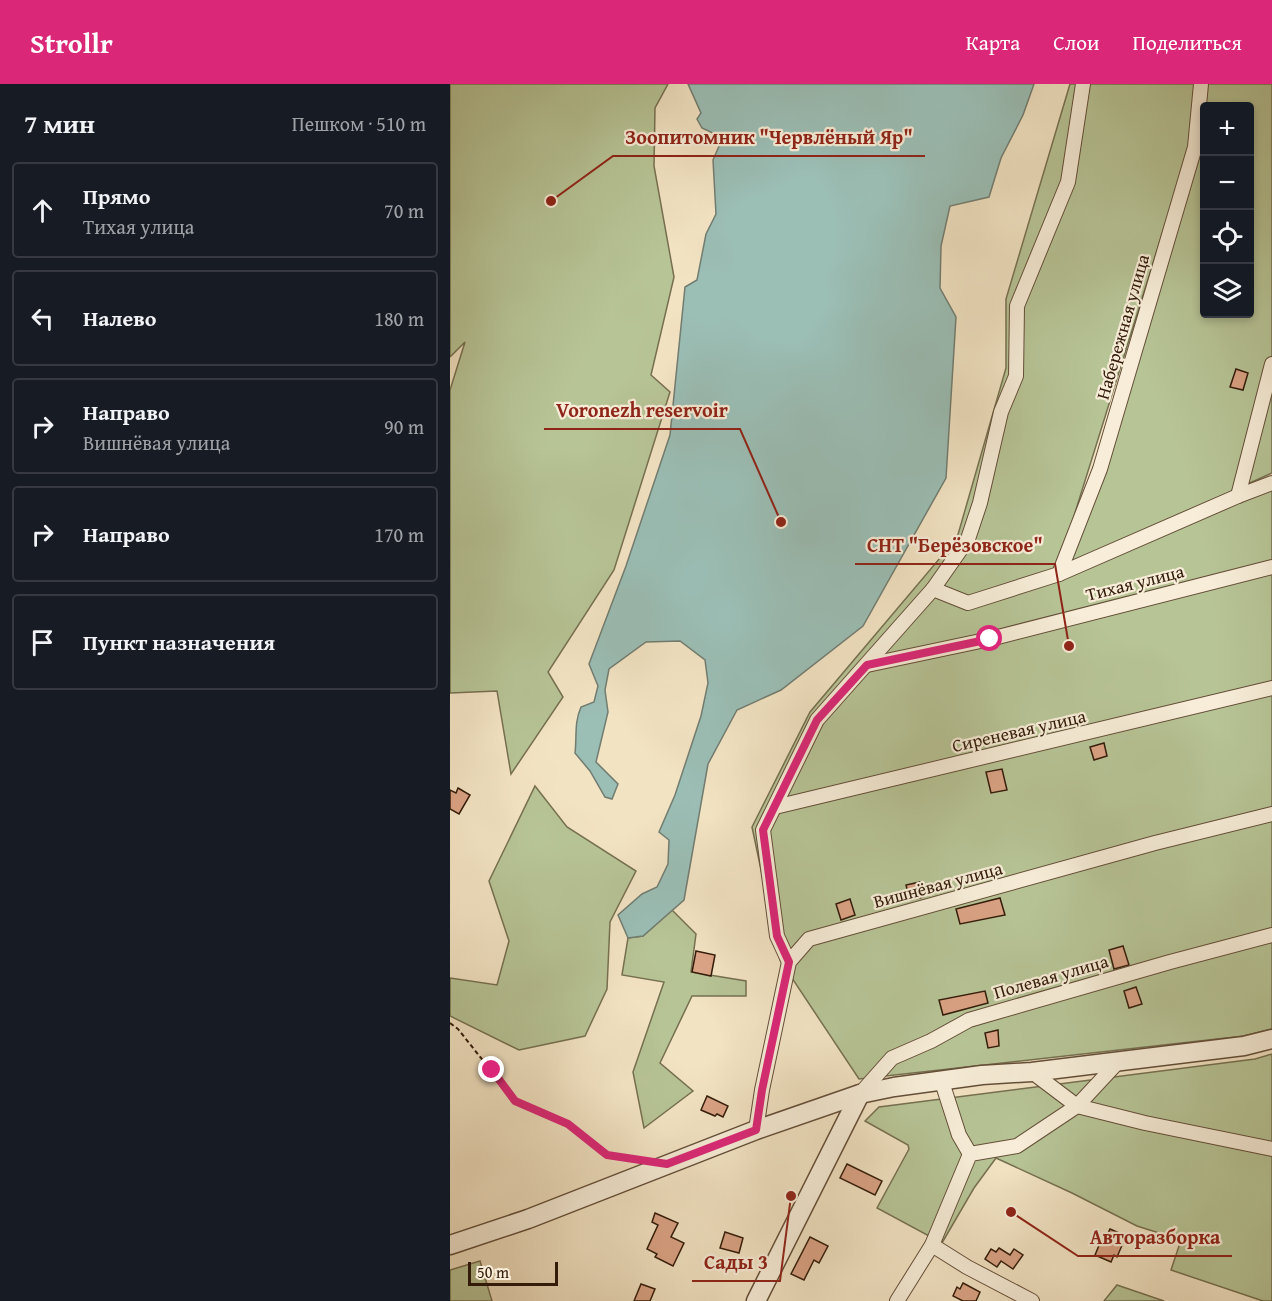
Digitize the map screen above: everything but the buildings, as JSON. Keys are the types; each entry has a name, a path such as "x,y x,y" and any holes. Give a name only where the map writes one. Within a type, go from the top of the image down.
{"street":[{"path":"789,962 777,936 763,830 817,720 933,589 968,539 980,503 1001,412 1016,376 1017,306 1068,182 1083,84"},
{"name":"Набережная улица","path":"1059,574 1100,469 1191,158 1201,84"},
{"path":"1238,496 1272,364"},
{"path":"933,589 968,603 1059,574 1272,483"},
{"name":"Тихая улица","path":"867,665 990,639 1272,567"},
{"name":"Сиреневая улица","path":"774,807 1272,688"},
{"name":"Вишнёвая улица","path":"756,1130 762,1090 789,962 809,939 1155,843 1272,814"},
{"name":"Полевая улица","path":"860,1094 892,1058 931,1041 969,1020 1272,935"},
{"path":"450,1245 528,1219 756,1130 860,1094 982,1075 1117,1063 1244,1046 1272,1039"},
{"path":"970,1154 1017,1146 1077,1106 1117,1063"},
{"path":"1032,1072 1077,1106 1145,1123 1272,1149"},
{"path":"942,1082 959,1135 970,1154"},
{"path":"756,1301 860,1094"},
{"path":"897,1301 932,1245 970,1154"},
{"path":"932,1245 967,1267 1032,1301"}],"path":[{"path":"450,1023 458,1029 515,1101 568,1124 607,1155 637,1160"}],"green space":[{"path":"450,84 668,84 655,108 654,166 674,277 651,375 670,392 614,570 548,672 563,697 511,774 497,691 450,693 450,390 465,342 450,357"},
{"path":"1070,84 1195,84 1190,145 1054,580 1272,480 1272,1029 1244,1036 859,1079 780,960 752,827 810,712 957,538 1006,368 1006,299"},
{"path":"1200,84 1272,84 1272,473 1068,565 1195,144"},
{"path":"535,786 567,827 636,871 610,922 607,989 585,1036 519,1050 450,1016 450,978 497,985 509,941 489,881"},
{"path":"672,910 696,934 691,972 746,981 746,996 692,996 660,1063 693,1091 644,1128 633,1072 664,982 622,975 628,938 643,936"},
{"path":"1272,1054 1272,1301 1263,1301 1171,1270 1181,1240 1137,1226 996,1158 974,1188 942,1243 877,1208 909,1149 908,1145 865,1121 879,1107 1255,1059"},
{"path":"480,1261 492,1301 450,1301 450,1270"},
{"path":"1117,1285 1164,1301 1104,1301"}],"water":[{"path":"688,84 1034,84 1023,115 1001,158 989,197 950,206 941,246 940,288 956,317 946,478 863,626 781,690 737,710 708,764 684,900 643,936 628,938 618,915 642,894 657,887 668,864 669,840 659,832 675,795 701,716 708,683 705,660 680,641 646,642 609,669 605,690 608,712 596,762 618,784 612,799 605,797 590,771 575,753 576,730 581,707 594,702 598,686 589,664 626,566 670,435 685,287 697,280 706,234 716,214 713,160 720,144 719,136 702,128 697,119 701,113"}],"place":[{"name":"Зоопитомник \"Червлёный Яр\"","path":"551,201"},
{"name":"Voronezh reservoir","path":"781,522"},
{"name":"СНТ \"Берёзовское\"","path":"1069,646"},
{"name":"Сады 3","path":"791,1196"},
{"name":"Авторазборка","path":"1011,1212"}],"route":[{"path":"492,1070 515,1101 568,1124 607,1155 667,1164 756,1130 762,1090 789,962 777,936 763,830 817,720 867,665 990,639"}]}
